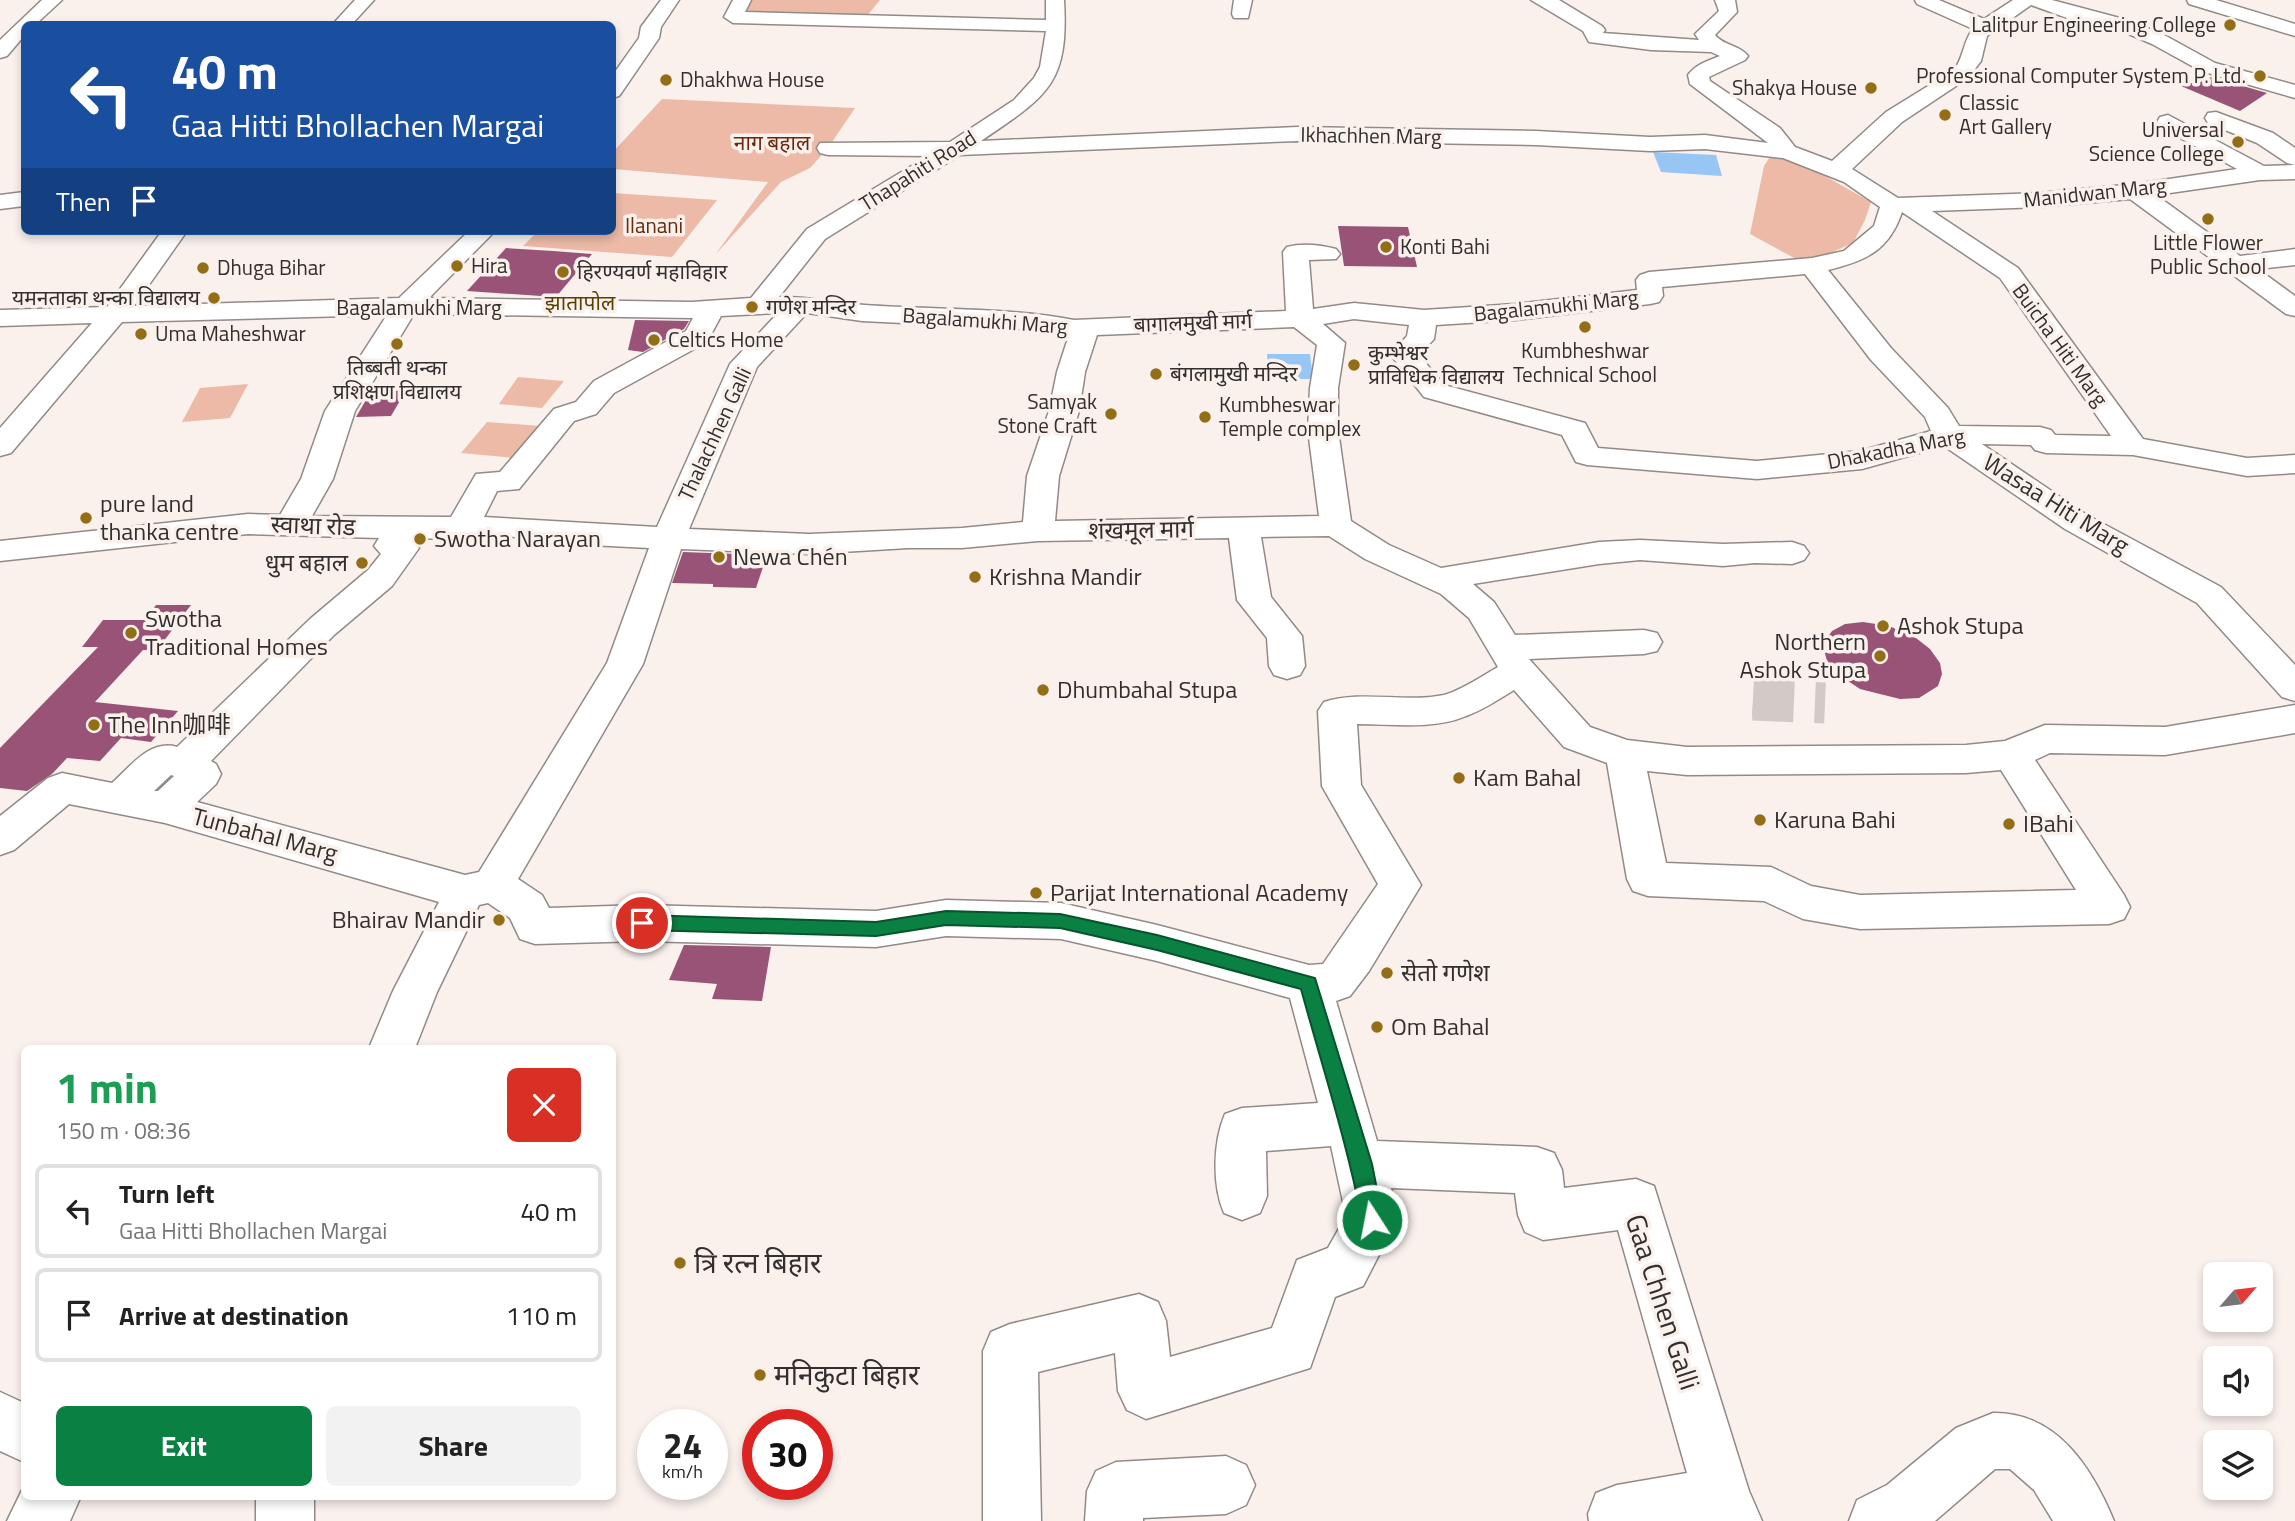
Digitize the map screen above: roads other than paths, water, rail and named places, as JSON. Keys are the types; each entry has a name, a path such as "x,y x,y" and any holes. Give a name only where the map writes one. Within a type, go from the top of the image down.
{"street":[{"path":"29,21 53,0"},
{"path":"345,21 365,0"},
{"path":"616,86 649,38 651,27 670,0"},
{"name":"Thapahiti Road","path":"759,305 816,234 955,149 1021,104 1043,81 1050,67 1056,26 1055,0"},
{"path":"1540,0 1549,2 1595,30 1592,32 1597,38 1651,44 1714,46 1738,56 1707,68 1698,75 1700,84 1772,133 1787,152"},
{"path":"1714,46 1705,34 1728,12 1728,4 1724,0"},
{"path":"1924,0 1985,27"},
{"path":"1834,169 1846,163 1894,117 1961,74 1971,61 1978,36 1985,27 2026,0"},
{"path":"2034,0 2074,14 2093,16 2124,25 2159,40 2208,67 2295,92"},
{"path":"2196,0 2295,30"},
{"path":"737,8 1056,26"},
{"path":"0,52 21,29"},
{"path":"2216,118 2265,138 2295,158"},
{"path":"2168,122 2260,173"},
{"name":"Ikhachhen Marg","path":"828,148 955,149 1164,138 1332,134 1536,138 1650,144 1705,142 1787,152"},
{"name":"Buicha Hiti Marg","path":"1787,152 1852,177 2009,273 2133,446"},
{"name":"Manidwan Marg","path":"1901,205 2040,200 2135,191 2260,173 2295,172"},
{"path":"2135,191 2295,308"},
{"path":"0,202 21,199"},
{"name":"Bagalamukhi Marg","path":"1300,319 1354,311 1424,318 1514,312 1650,296 1649,279 1812,266 1853,256 1870,244 1901,205"},
{"path":"0,447 115,314 172,235"},
{"path":"290,526 317,479 340,411 407,306 479,235"},
{"path":"1327,254 1296,252 1300,319 1331,344 1325,388 1324,430 1336,526 1377,552 1453,586 1482,610 1513,660 1577,737 1625,754 1687,761 1966,759 2011,755 2045,738 2165,741 2295,719"},
{"path":"2236,264 2295,257"},
{"name":"Wasaa Hiti Marg","path":"1812,266 1881,354 1938,414 1948,435 2076,522 2209,595 2295,688"},
{"name":"Bagalamukhi Marg","path":"0,318 407,306 692,310 801,304 862,313 1086,326"},
{"name":"Thalachhen Galli","path":"393,1045 415,991 625,664 667,539 744,364 801,304"},
{"path":"712,308 718,336"},
{"name":"Dhakadha Marg","path":"1424,318 1420,339 1404,354 1434,391 1574,429 1587,456 1757,470 1861,460 1948,435 2019,434 2040,436 2046,444 2133,446 2247,467 2295,464"},
{"name":"बागालमुखी मार्ग","path":"1086,326 1300,319"},
{"path":"1038,531 1043,476 1064,411 1071,372 1086,326"},
{"path":"454,529 487,481 508,482 564,415 586,408 604,387 718,336 771,336"},
{"name":"स्वाथा रोड","path":"0,551 248,524 404,538 430,550 454,529"},
{"name":"शंखमूल मार्ग","path":"454,529 505,526 590,536 809,544 909,552 962,538 1038,531 1336,526"},
{"path":"1244,529 1254,600 1284,636 1287,666"},
{"path":"184,764 322,627 380,578 404,538"},
{"path":"1438,579 1599,553 1640,550 1723,555 1792,553"},
{"path":"1012,1521 1010,1351 1139,1321 1146,1391 1291,1349 1315,1278 1345,1268 1372,1220 1354,1144 1309,984 1334,983 1354,958 1400,885 1342,786 1337,711 1412,711 1453,707 1513,660 1644,642"},
{"path":"1625,754 1648,878 1771,884 1803,902 1860,912 2109,907 2011,755"},
{"path":"120,799 164,758 184,764 202,774 165,808"},
{"name":"Tunbahal Marg","path":"0,839 62,788 165,808 479,889 527,907 535,926 642,923 876,929 946,918 1060,921 1157,943 1309,984"},
{"path":"1242,1196 1241,1123 1354,1144"},
{"name":"Gaa Chhen Galli","path":"1354,1144 1536,1170 1543,1214 1636,1203 1728,1509"},
{"path":"0,1420 21,1432"},
{"path":"1878,1521 1907,1506 1979,1444 1999,1438 2029,1448 2055,1471 2085,1521"},
{"path":"1114,1521 1116,1491 1226,1485"},
{"path":"36,1521 49,1500"},
{"path":"285,1500 285,1521"},
{"path":"1618,1521 1617,1514 1728,1509"}],"water":[{"path":"1653,152 1716,155 1722,176 1661,172"},
{"path":"1267,354 1310,354 1313,379 1269,379"}],"tunnel":[{"path":"1767,701 1753,700 1825,703"}],"place":[{"name":"Lalitpur Engineering College","path":"2230,25"},
{"name":"Professional Computer System P. Ltd.","path":"2260,76"},
{"name":"Dhakhwa House","path":"666,80"},
{"name":"Shakya House","path":"1871,88"},
{"name":"Classic Art Gallery","path":"1945,115"},
{"name":"Universal Science College","path":"2238,142"},
{"name":"Little Flower Public School","path":"2208,219"},
{"name":"Konti Bahi","path":"1386,247"},
{"name":"Hira","path":"457,266"},
{"name":"Dhuga Bihar","path":"203,268"},
{"name":"हिरण्यवर्ण महाविहार","path":"563,272"},
{"name":"यमनताका थन्का विद्यालय","path":"214,298"},
{"name":"गणेश मन्दिर","path":"752,307"},
{"name":"Kumbheshwar Technical School","path":"1585,327"},
{"name":"Uma Maheshwar","path":"141,334"},
{"name":"Celtics Home","path":"654,340"},
{"name":"तिब्बती थन्का प्रशिक्षण विद्यालय","path":"397,344"},
{"name":"कुम्भेश्वर प्राविधिक विद्यालय","path":"1354,365"},
{"name":"बंगलामुखी मन्दिर","path":"1156,374"},
{"name":"Samyak Stone Craft","path":"1111,414"},
{"name":"Kumbheswar Temple complex","path":"1205,417"},
{"name":"pure land thanka centre","path":"86,518"},
{"name":"Swotha Narayan","path":"420,539"},
{"name":"Newa Chén","path":"719,557"},
{"name":"धुम बहाल","path":"362,563"},
{"name":"Krishna Mandir","path":"975,577"},
{"name":"Ashok Stupa","path":"1883,626"},
{"name":"Swotha Traditional Homes","path":"131,633"},
{"name":"Northern Ashok Stupa","path":"1880,656"},
{"name":"Dhumbahal Stupa","path":"1043,690"},
{"name":"The Inn咖啡","path":"94,725"},
{"name":"Kam Bahal","path":"1459,778"},
{"name":"Karuna Bahi","path":"1760,820"},
{"name":"IBahi","path":"2009,824"},
{"name":"Parijat International Academy","path":"1036,893"},
{"name":"Bhairav Mandir","path":"499,920"},
{"name":"सेतो गणेश","path":"1387,973"},
{"name":"Om Bahal","path":"1377,1027"},
{"name":"त्रि रत्न बिहार","path":"680,1263"},
{"name":"मनिकुटा बिहार","path":"760,1375"}],"district":[{"name":"झातापोल","path":"580,303"}],"park label":[{"name":"नाग बहाल","path":"772,143"},
{"name":"Ilanani","path":"654,226"}]}
